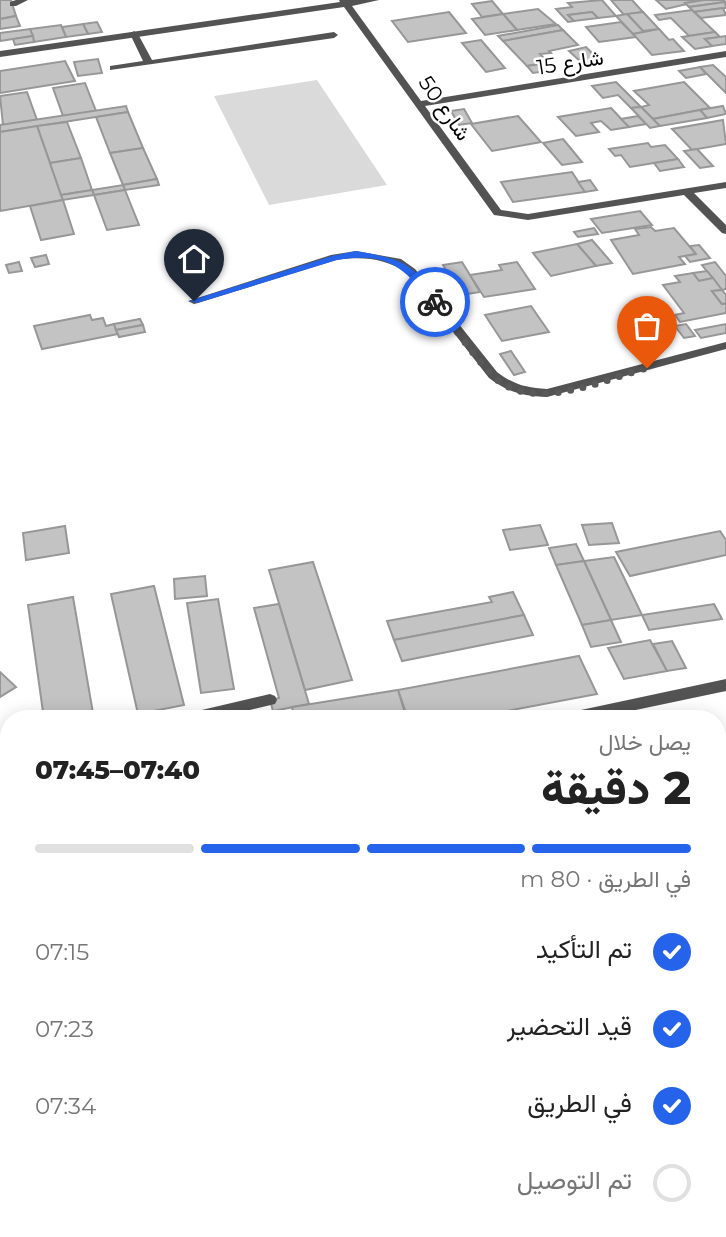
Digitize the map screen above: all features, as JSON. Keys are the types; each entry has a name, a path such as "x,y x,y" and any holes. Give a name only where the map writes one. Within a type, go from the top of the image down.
{"street":[{"path":"13,4 24,0"},
{"path":"0,54 345,2 375,0"},
{"name":"شارع 50","path":"345,2 492,209 507,216 528,217 687,192"},
{"path":"134,34 149,63"},
{"path":"113,68 334,35"},
{"name":"شارع 15","path":"419,104 726,54"},
{"path":"687,192 726,185"},
{"path":"687,192 726,231"},
{"path":"194,301 335,257 378,256 397,261 411,271 493,375 506,385 526,392 567,390 726,345"},
{"path":"624,710 726,685"},
{"path":"227,710 270,700"}],"shaded area":[{"path":"317,80 387,185 269,205 214,96"}],"building":[{"path":"0,0 11,0 16,16 0,19"},
{"path":"602,0 616,16 598,18 592,12 568,15 574,21 568,22 556,9 572,7 568,3"},
{"path":"611,0 632,0 643,12 624,15"},
{"path":"656,0 704,0 666,9"},
{"path":"704,0 725,2 689,7 685,3"},
{"path":"492,1 503,14 482,17 472,4"},
{"path":"725,2 726,8 694,12 689,7"},
{"path":"723,8 726,15 701,18 694,12"},
{"path":"538,9 556,24 517,30 503,14"},
{"path":"692,10 715,32 689,36 671,18 659,20 655,15"},
{"path":"449,12 466,33 408,42 392,21"},
{"path":"592,12 598,18 574,21 568,15"},
{"path":"643,12 659,29 643,31 627,14"},
{"path":"503,14 517,30 485,35 472,19"},
{"path":"627,14 644,32 633,34 616,16"},
{"path":"16,16 20,26 0,29 0,19"},
{"path":"97,22 102,32 88,34 83,24"},
{"path":"621,22 636,37 599,42 586,27"},
{"path":"83,24 88,34 66,37 62,27"},
{"path":"61,25 66,37 34,42 30,29"},
{"path":"558,25 563,30 503,41 498,36"},
{"path":"30,29 33,36 0,41 0,33"},
{"path":"659,29 684,51 652,55 633,34"},
{"path":"563,30 578,45 540,54 548,62 527,66 503,41"},
{"path":"715,32 720,37 705,39 712,46 695,49 682,37"},
{"path":"33,36 34,42 15,45 13,39"},
{"path":"726,36 726,44 712,46 705,39"},
{"path":"481,40 505,68 486,72 462,43"},
{"path":"586,47 600,61 583,64 569,51"},
{"path":"98,59 102,73 78,76 74,62"},
{"path":"65,61 75,81 0,93 0,71"},
{"path":"541,64 547,71 533,73 527,66"},
{"path":"713,65 726,77 726,93 700,67"},
{"path":"700,67 706,74 686,78 679,71"},
{"path":"616,82 641,107 631,108 618,95 603,98 592,86"},
{"path":"684,82 710,108 653,119 641,107 649,105 634,91"},
{"path":"85,83 96,111 63,116 53,88"},
{"path":"27,92 37,120 3,125 0,96"},
{"path":"126,106 128,112 0,132 0,125"},
{"path":"723,106 726,114 707,118 700,110"},
{"path":"641,107 660,126 650,128 631,108"},
{"path":"611,108 629,127 611,130 601,121 591,123 599,132 576,136 558,117"},
{"path":"464,109 472,123 459,125 451,111"},
{"path":"700,110 707,118 660,126 653,119"},
{"path":"128,112 143,148 110,153 96,117"},
{"path":"518,116 541,142 492,151 471,124"},
{"path":"638,116 646,124 629,127 621,119"},
{"path":"723,120 726,144 692,150 672,129"},
{"path":"67,122 81,158 50,163 37,126"},
{"path":"37,126 63,200 0,211 0,132"},
{"path":"563,139 582,162 562,165 543,143"},
{"path":"648,143 651,147 665,145 678,159 630,167 621,155 615,156 609,149"},
{"path":"143,148 157,179 123,185 110,153"},
{"path":"697,149 713,166 700,168 684,151"},
{"path":"81,158 92,190 61,195 50,163"},
{"path":"678,159 684,167 660,171 654,163"},
{"path":"572,172 585,192 513,202 501,182"},
{"path":"157,179 159,185 125,190 123,185"},
{"path":"590,180 597,190 585,192 578,182"},
{"path":"123,185 125,190 94,195 92,190"},
{"path":"92,190 94,195 63,200 61,195"},
{"path":"125,190 139,225 107,230 94,195"},
{"path":"63,200 74,234 41,240 30,206"},
{"path":"640,211 652,225 602,233 591,219"},
{"path":"651,227 655,231 674,228 696,254 679,257 685,264 633,274 611,240 639,235 635,229"},
{"path":"594,228 598,234 578,237 574,232"},
{"path":"592,240 612,263 596,266 577,244"},
{"path":"577,244 596,266 551,276 533,253"},
{"path":"699,245 710,258 690,262 685,256 696,254 690,246"},
{"path":"46,255 49,264 35,267 31,258"},
{"path":"19,262 22,271 9,273 6,265"},
{"path":"462,262 480,292 461,295 443,265"},
{"path":"517,262 535,289 484,297 470,275 502,270 499,265"},
{"path":"715,262 726,276 726,289 722,290 702,265"},
{"path":"707,271 713,278 699,281 693,273"},
{"path":"693,273 699,281 713,278 722,290 712,291 722,304 726,303 726,313 680,322 675,315 684,313 663,285 680,282 675,276"},
{"path":"722,290 726,295 726,303 722,304 712,291"},
{"path":"531,306 549,332 502,341 485,315"},
{"path":"90,315 92,320 103,318 106,326 114,324 118,334 42,349 34,326"},
{"path":"140,319 143,325 116,330 114,324"},
{"path":"686,324 695,336 684,338 675,326"},
{"path":"726,324 726,333 701,338 695,330"},
{"path":"143,325 145,332 119,337 116,330"},
{"path":"511,351 525,372 514,375 500,354"},
{"path":"612,523 619,543 589,545 582,525"},
{"path":"540,525 548,545 510,550 503,530"},
{"path":"65,526 69,553 26,560 23,533"},
{"path":"720,531 726,540 726,555 630,576 616,552"},
{"path":"576,544 584,561 556,565 549,548"},
{"path":"614,557 642,615 611,620 584,561"},
{"path":"584,561 611,620 582,625 556,565"},
{"path":"313,562 352,680 305,690 269,570"},
{"path":"205,576 207,596 175,599 174,579"},
{"path":"154,586 184,705 158,710 137,710 111,594"},
{"path":"513,592 524,615 394,640 387,621 492,602 489,597"},
{"path":"73,597 92,710 43,710 28,605"},
{"path":"218,599 234,689 201,693 187,603"},
{"path":"279,604 309,704 273,710 270,700 279,698 254,608"},
{"path":"714,604 722,619 649,630 642,615"},
{"path":"524,615 533,635 402,661 394,640"},
{"path":"611,620 621,642 591,647 582,625"},
{"path":"650,640 667,671 624,679 608,648"},
{"path":"672,641 686,668 667,671 653,644"},
{"path":"579,656 597,694 513,710 405,710 398,690"},
{"path":"0,672 16,687 0,697"},
{"path":"398,690 404,710 293,710 292,707"}],"way so far":[{"path":"435,302 493,375 506,385 526,392 567,390 647,368"}],"route":[{"path":"194,301 335,257 356,254 397,261 411,271 435,302"}]}
